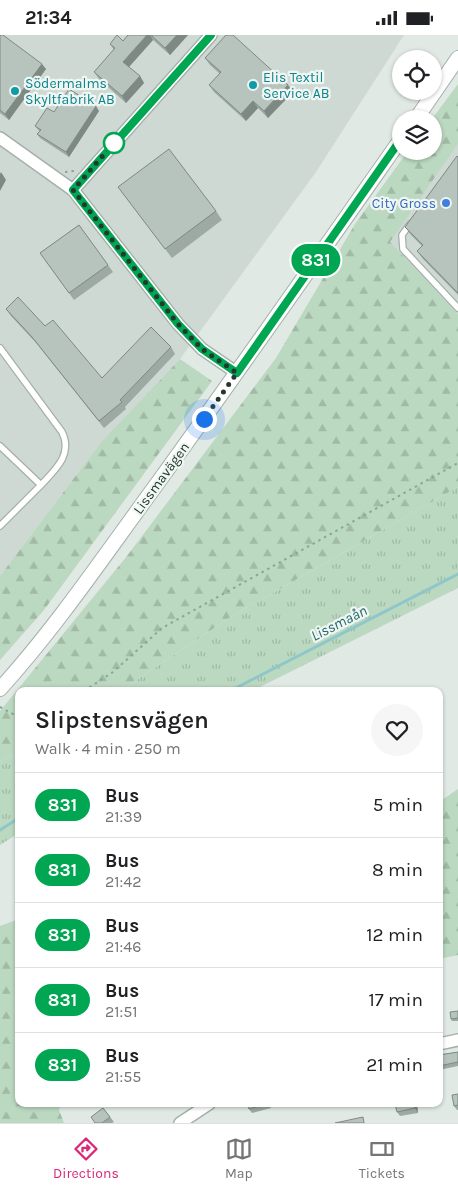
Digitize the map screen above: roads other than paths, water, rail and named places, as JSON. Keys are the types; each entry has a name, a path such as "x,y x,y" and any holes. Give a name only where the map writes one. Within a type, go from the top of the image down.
{"street":[{"path":"73,190 211,35"},
{"path":"422,110 458,58"},
{"path":"0,138 73,190 178,324 202,349 237,373"},
{"name":"Lissmavägen","path":"0,689 28,658 61,616 237,373 392,152"},
{"path":"443,1043 458,1040"},
{"path":"180,1123 204,1107"}],"lane":[{"path":"413,220 402,235 403,249 458,308"},
{"path":"0,348 62,432 67,442 66,452 60,465 0,526"},
{"path":"0,446 41,485"}],"waterway":[{"name":"Lissmaån","path":"238,687 458,574"},
{"name":"Lissmaån","path":"0,830 15,821"}],"place":[{"name":"Elis Textil Service AB","path":"253,85"},
{"name":"Södermalms Skyltfabrik AB","path":"15,91"},
{"name":"City Gross","path":"446,203"}]}
